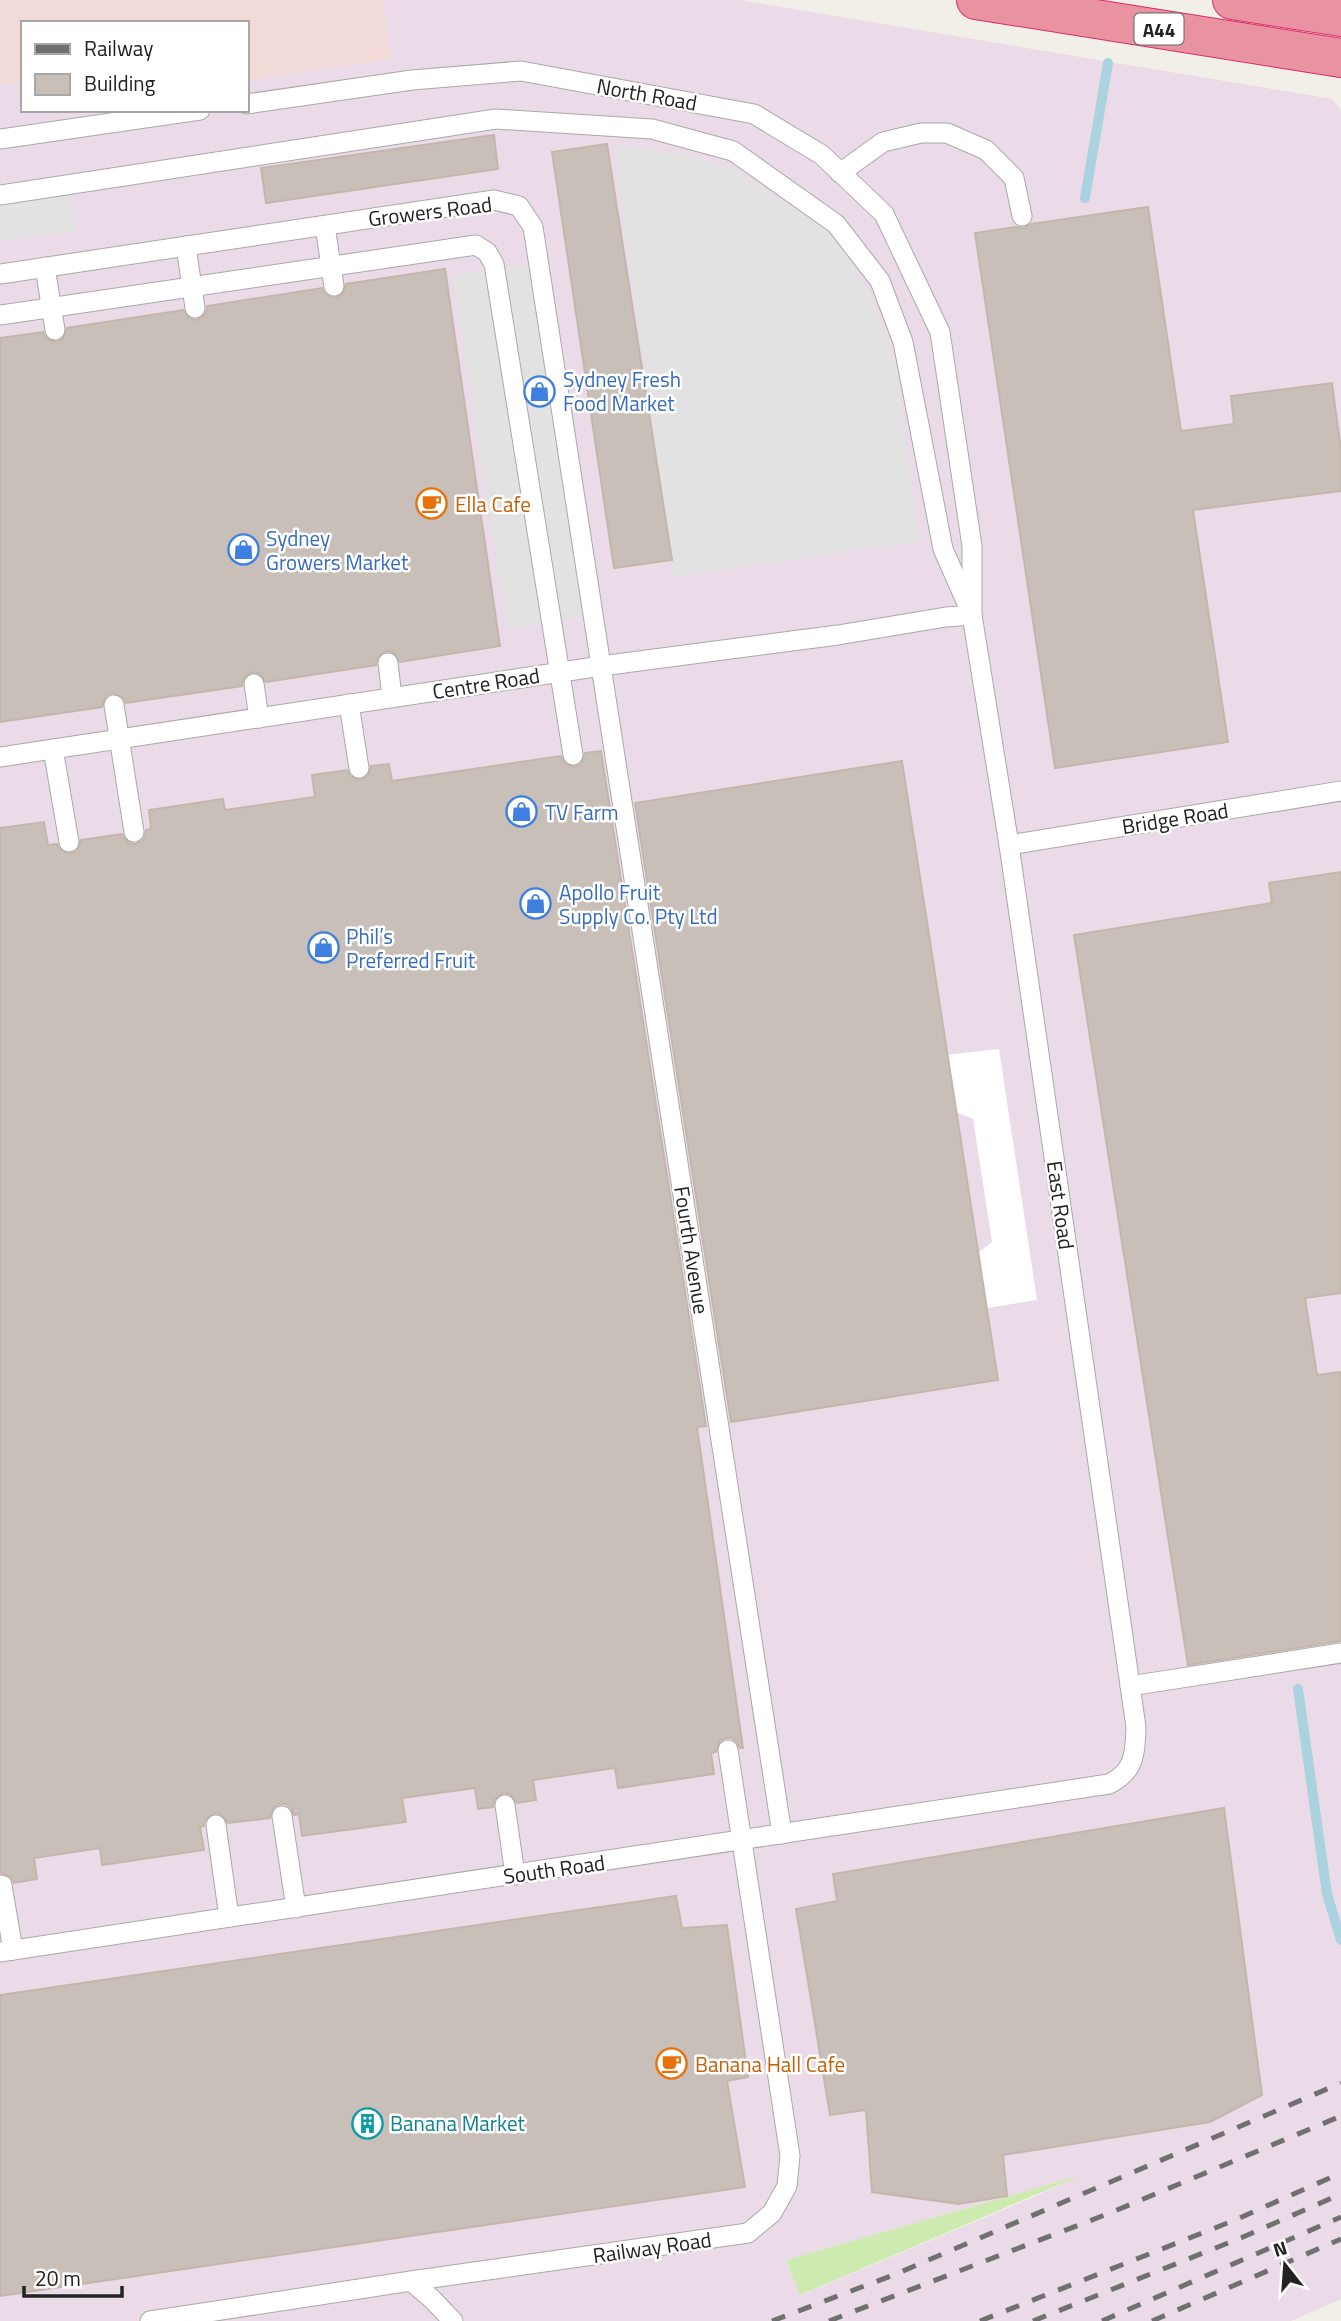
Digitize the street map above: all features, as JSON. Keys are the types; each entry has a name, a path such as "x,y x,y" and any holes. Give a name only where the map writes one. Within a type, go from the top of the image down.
{"highway":[{"name":"A44","path":"976,0 1341,58"},
{"path":"1232,0 1341,17"}],"lane":[{"name":"North Road","path":"248,104 412,80 522,71 754,114 822,155 884,214 940,332 972,546 972,615"},
{"path":"0,139 187,112"},
{"path":"0,195 496,119 652,129 733,151 835,224 880,281 903,342 943,549 972,615"},
{"path":"840,173 883,142 921,133 947,133 986,150 1014,178 1022,216"},
{"name":"Growers Road","path":"0,274 494,200 519,206 533,227 601,666"},
{"path":"325,226 334,286"},
{"name":"Growers Road","path":"0,315 476,245 487,252 494,264 561,672"},
{"path":"186,246 195,308"},
{"path":"45,267 55,330"},
{"name":"Centre Road","path":"0,757 601,666 972,615"},
{"name":"East Road","path":"972,615 1009,845 1136,1727 1135,1751 1130,1768 1121,1778 1109,1784"},
{"path":"388,663 393,697"},
{"name":"Fourth Avenue","path":"601,666 782,1834"},
{"path":"561,672 573,755"},
{"path":"254,684 259,718"},
{"path":"349,704 359,768"},
{"path":"114,705 134,832"},
{"path":"53,748 69,842"},
{"name":"Bridge Road","path":"1009,845 1341,790"},
{"path":"1130,1686 1341,1653"},
{"path":"728,1750 742,1841"},
{"name":"South Road","path":"6,1952 1109,1784"},
{"path":"505,1805 514,1875"},
{"path":"282,1816 296,1908"},
{"path":"216,1825 229,1917"},
{"name":"Railway Road","path":"150,2321 748,2234 772,2213 787,2186 790,2156 742,1841"},
{"path":"2,1885 6,1952"},
{"path":"411,2281 453,2321"}],"shaded area":[{"path":"0,0 384,0 391,59 248,81 248,21 21,21 21,81 0,84"},
{"path":"384,0 740,0 1332,99 1341,110 1341,2299 1291,2321 0,2321 0,84 21,81 21,112 248,112 248,81 391,59","holes":["1076,2177 1034,2197 801,2295 786,2260"]},
{"path":"613,144 679,153 736,170 831,234 871,294 896,366 919,541 674,577"},
{"path":"70,196 76,231 0,242 0,206"},
{"path":"535,262 590,615 507,628 452,275"}],"green space":[{"path":"1082,2175 800,2295 786,2260"}],"pier":[{"path":"999,1049 1037,1300 987,1308 978,1253 992,1242 973,1119 956,1112 947,1055"}],"building":[{"path":"494,135 498,169 266,203 261,168"},
{"path":"607,144 672,560 614,568 552,152"},
{"path":"1148,207 1181,431 1234,424 1231,396 1332,383 1341,450 1341,491 1193,510 1228,742 1055,768 975,233 1024,228 1031,224"},
{"name":"Sydney Growers Market","path":"445,269 500,646 400,662 393,652 386,651 377,658 376,665 266,682 259,673 252,672 243,679 242,686 126,703 123,697 113,693 106,696 102,707 0,722 0,338 43,332 46,338 56,342 63,339 67,328 183,310 190,319 197,320 206,313 207,306 322,288 325,294 335,298 342,295 346,284"},
{"path":"601,751 706,1426 697,1427 743,1748 732,1738 720,1741 716,1752 711,1753 714,1774 618,1788 615,1768 533,1780 536,1800 517,1803 510,1794 503,1793 494,1800 493,1807 478,1809 475,1788 402,1798 406,1822 302,1836 299,1814 294,1815 286,1804 274,1807 270,1818 228,1823 221,1814 214,1813 205,1820 204,1826 200,1827 204,1850 102,1865 100,1848 34,1858 37,1879 14,1883 11,1877 0,1873 0,828 44,822 48,845 57,844 60,850 70,854 77,851 81,840 122,834 129,843 141,842 146,830 151,829 149,810 223,799 225,810 315,797 312,775 347,770 350,776 360,780 367,777 371,766 389,764 392,781 561,756 564,763 574,767 581,764 585,753"},
{"path":"902,761 998,1380 731,1422 635,803"},
{"path":"1341,872 1341,1293 1305,1298 1317,1375 1341,1372 1341,1641 1188,1665 1074,935 1272,903 1269,883"},
{"path":"1224,1808 1262,2095 1210,2122 1003,2155 1007,2196 959,2204 872,2192 866,2110 830,2115 796,1909 837,1901 833,1874"},
{"name":"Banana Market","path":"676,1896 682,1928 727,1925 748,2077 727,2081 745,2187 0,2296 0,1995"}],"waterway":[{"path":"1085,198 1108,63"},
{"path":"1298,1689 1327,1894 1341,1940"}],"railway":[{"path":"772,2321 896,2274 1341,2083"},
{"path":"829,2321 1110,2213 1341,2116"},
{"path":"980,2321 1235,2220 1341,2173"},
{"path":"1033,2321 1243,2237 1341,2194"},
{"path":"1102,2321 1341,2217"},
{"path":"1152,2321 1341,2239"}],"place":[{"name":"Sydney Fresh Food Market","path":"540,391"},
{"name":"Ella Cafe","path":"432,504"},
{"name":"Sydney Growers Market","path":"243,550"},
{"name":"TV Farm","path":"522,812"},
{"name":"Apollo Fruit Supply Co. Pty Ltd","path":"536,904"},
{"name":"Phil’s Preferred Fruit","path":"323,948"},
{"name":"Banana Hall Cafe","path":"672,2064"},
{"name":"Banana Market","path":"367,2123"}]}
